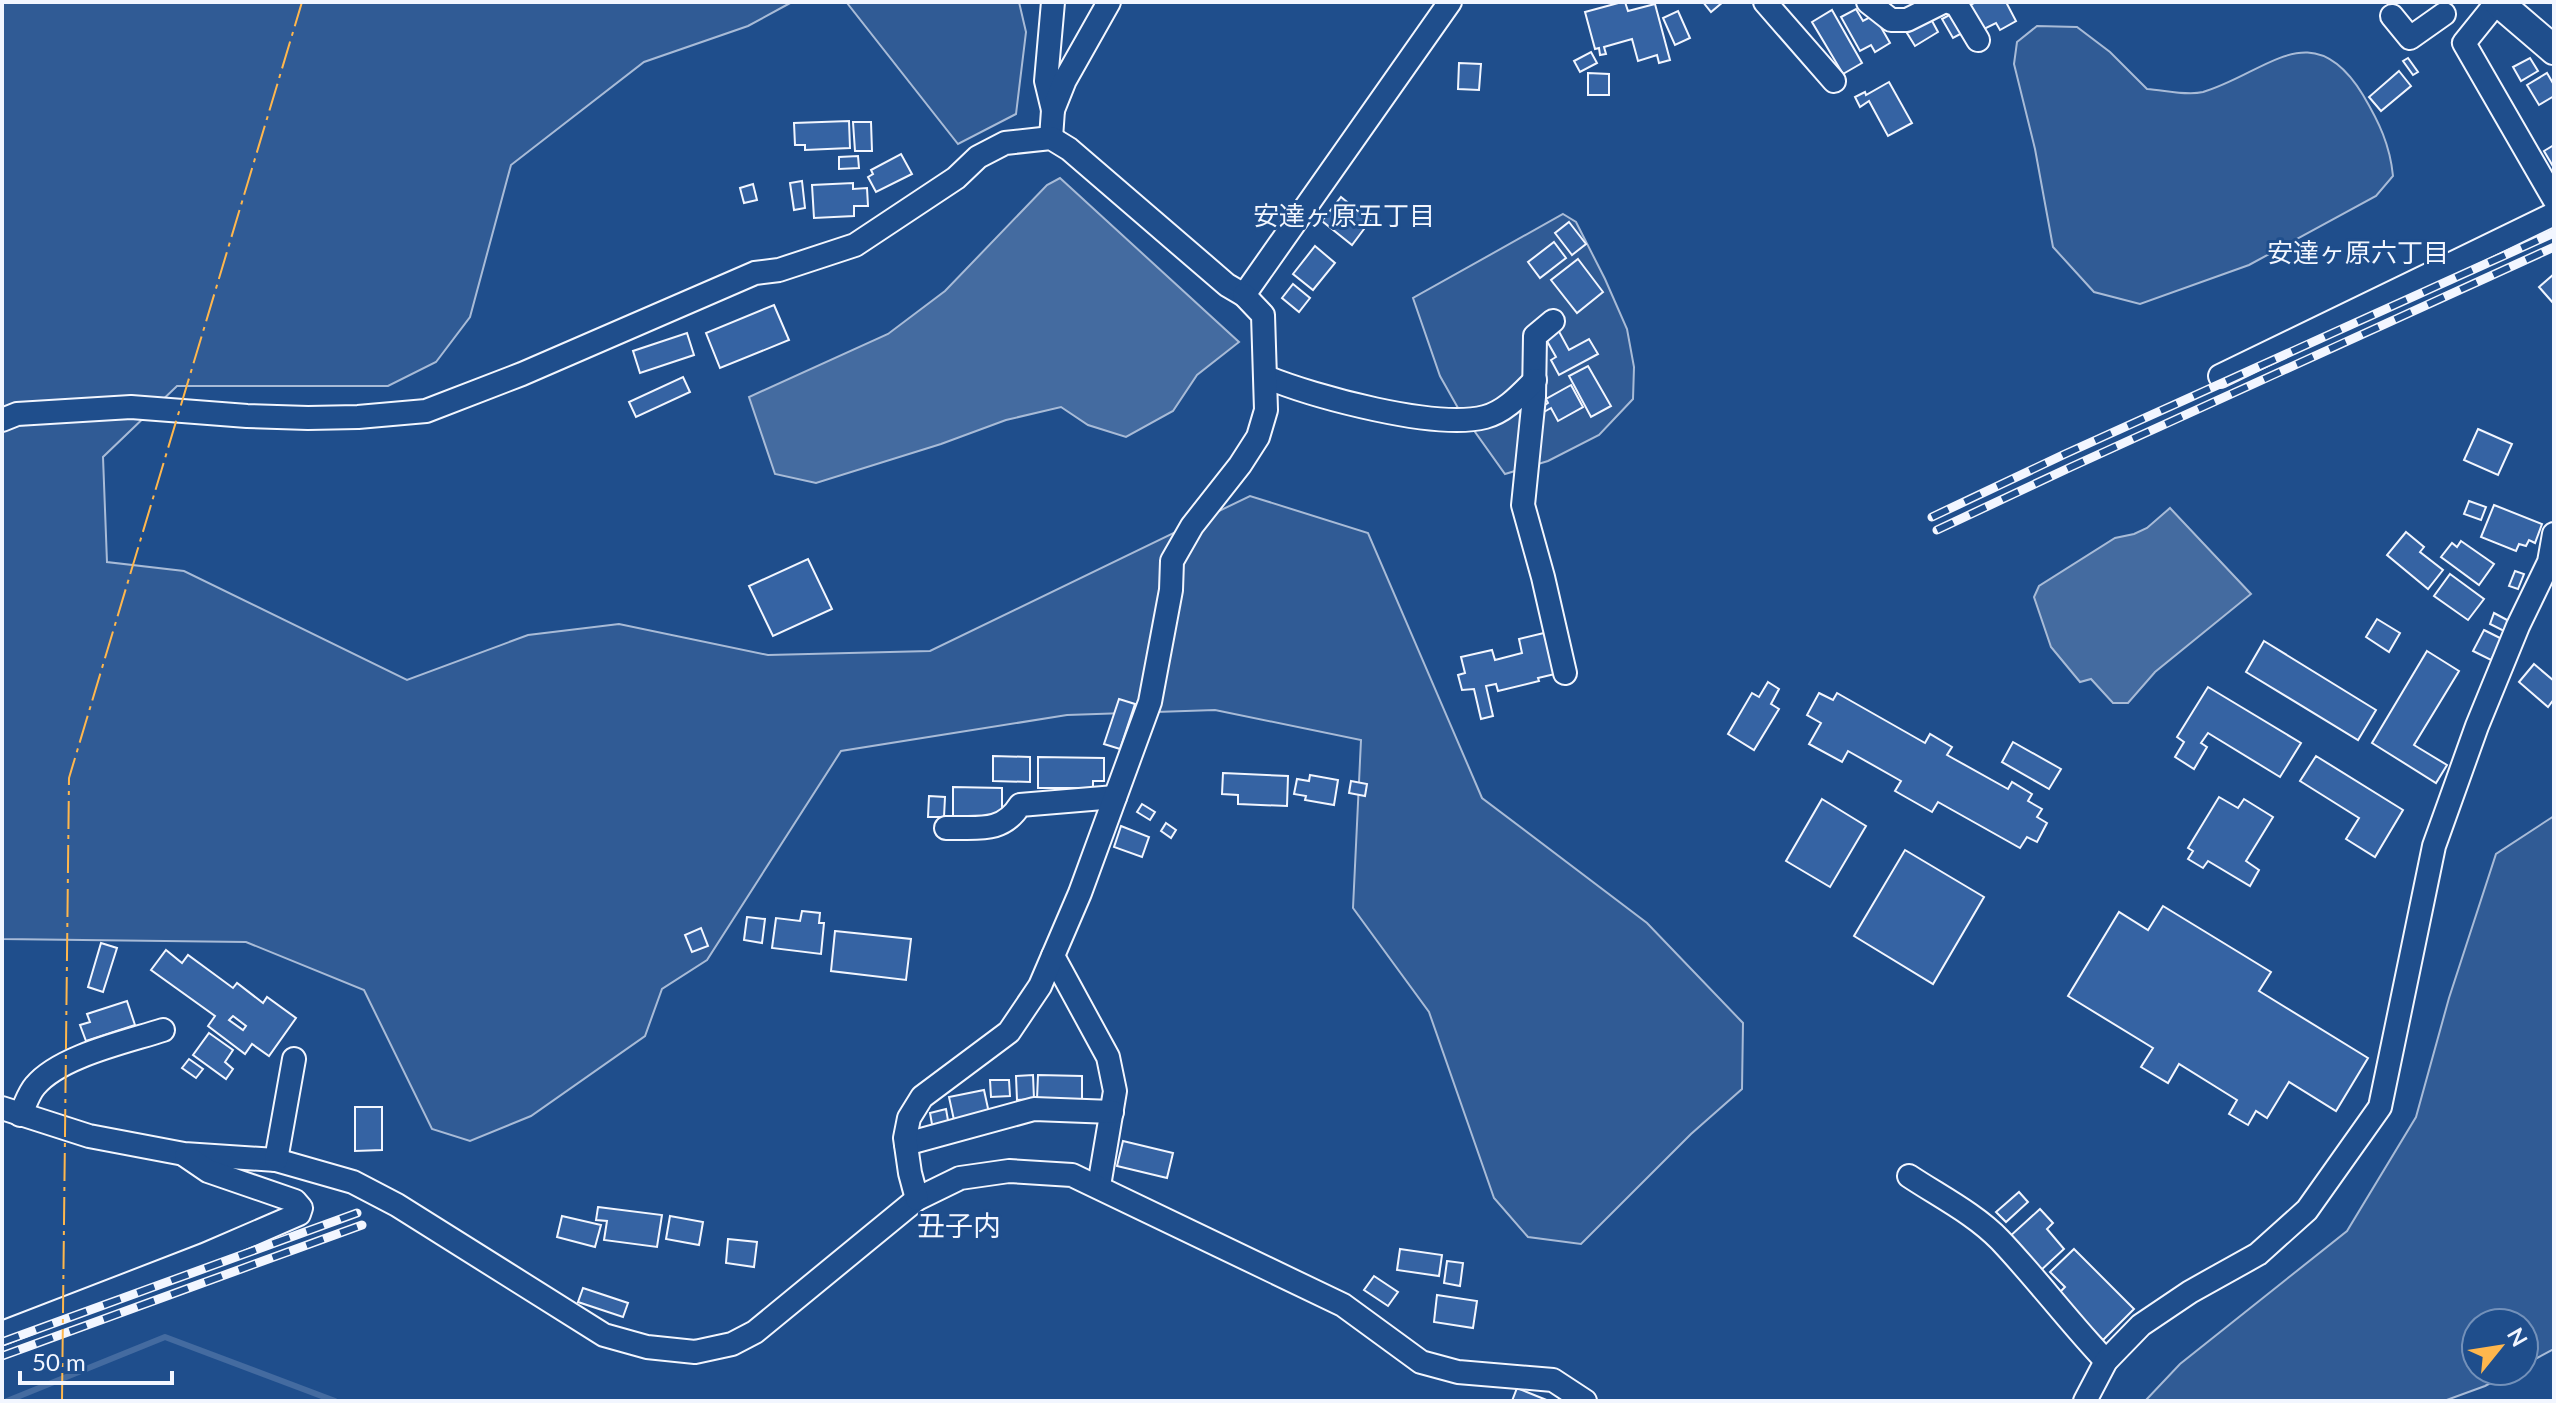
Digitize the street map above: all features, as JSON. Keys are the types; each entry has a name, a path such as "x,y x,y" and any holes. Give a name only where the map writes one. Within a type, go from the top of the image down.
{"main road":[{"path":"2498,2 2554,50"}],"street":[{"path":"1051,138 1053,110 1046,81 1053,2"},
{"path":"1053,110 1065,80 1109,2"},
{"path":"1244,295 1450,2"},
{"path":"1868,2 1891,20 1907,20 1943,2"},
{"path":"1949,2 1957,5 1978,40"},
{"path":"2464,43 2498,2"},
{"path":"1776,5 1834,81"},
{"path":"2392,16 2410,38 2440,8 2464,43 2554,199"},
{"path":"2,420 17,414 131,407 308,418 426,411 522,374 755,273 779,270 855,245 956,178 978,157 1005,143 1051,138 1104,178 1227,285 1244,295 1263,315 1266,410 1258,437 1192,526 1172,561 1171,590 1150,702 1080,893 1040,986 1009,1032 922,1097 909,1118 906,1144 917,1199"},
{"path":"2220,376 2554,214"},
{"path":"1553,321 1535,336 1535,380 1523,505 1565,673"},
{"path":"1266,377 1331,398 1435,420 1454,421 1487,417 1514,401 1535,380"},
{"path":"2085,1401 2106,1361 2141,1325 2190,1292 2258,1254 2307,1210 2380,1107 2434,846 2494,683 2549,562 2554,534"},
{"path":"946,828 1000,826 1012,819 1020,805 1115,797"},
{"path":"1053,956 1108,1057 1115,1091 1099,1186"},
{"path":"163,1030 86,1056 51,1072 11,1112 89,1136 184,1154 276,1160 353,1182 397,1205 604,1335 647,1347 695,1352 732,1344 755,1332 917,1199 960,1178 1009,1171 1072,1175 1099,1186 1343,1305 1421,1362 1458,1372 1553,1380 1585,1401"},
{"path":"276,1160 294,1059"},
{"path":"906,1144 1034,1109 1112,1112"},
{"path":"2,1333 204,1255 299,1214 301,1208 295,1201 208,1171 184,1154"},
{"path":"1909,1176 1984,1225 2000,1239 2106,1361"}],"shaded area":[{"path":"2,2 792,2 748,26 644,62 511,165 470,317 436,362 388,386 177,386 103,457 107,562 184,571 407,680 528,635 619,624 768,655 930,651 1250,496 1368,533 1482,798 1647,923 1743,1023 1742,1089 1691,1134 1581,1244 1528,1237 1494,1198 1429,1012 1353,908 1361,740 1215,710 1067,715 841,751 707,960 662,989 645,1036 531,1116 470,1141 432,1129 364,990 246,942 2,939"},
{"path":"813,2 1019,2 1026,32 1016,114 958,144 847,3"},
{"path":"2037,26 2077,27 2110,52 2147,89 2203,92 2288,55 2307,53 2325,57 2344,70 2369,105 2386,144 2393,176 2376,196 2249,265 2140,304 2094,292 2053,247 2035,149 2014,64 2017,42"},
{"path":"1060,178 1239,342 1197,375 1173,411 1126,437 1088,425 1061,407 1006,420 816,483 775,474 749,397 888,334 945,291 1047,185"},
{"path":"1563,214 1576,222 1627,329 1634,367 1633,399 1599,435 1548,461 1505,474 1458,408 1440,376 1413,298"},
{"path":"2170,508 2251,594 2155,672 2128,703 2113,703 2091,679 2080,682 2051,647 2034,597 2039,586 2115,538 2147,528"},
{"path":"2554,816 2554,1349 2540,1356 2540,1307 2460,1307 2460,1387 2482,1387 2444,1401 2145,1401 2180,1364 2347,1231 2416,1117 2449,998 2496,854"}],"building":[{"path":"1625,2 1628,11 1655,4 1670,60 1659,63 1657,55 1638,61 1632,39 1604,47 1606,54 1600,55 1599,48 1595,49 1585,12"},
{"path":"1703,2 1723,2 1711,12"},
{"path":"1976,2 2006,2 2016,21 2000,30 1996,23 1982,30 1968,6"},
{"path":"1856,9 1863,21 1874,15 1890,43 1875,52 1871,45 1860,51 1841,17"},
{"path":"1832,10 1862,63 1843,74 1812,22"},
{"path":"1678,11 1690,38 1675,45 1663,18"},
{"path":"1953,13 1964,32 1953,38 1942,19"},
{"path":"1931,19 1938,32 1915,46 1907,33"},
{"path":"1591,52 1597,63 1580,72 1574,61"},
{"path":"2408,58 2418,72 2413,75 2403,61"},
{"path":"2530,58 2538,71 2521,81 2513,67"},
{"path":"1459,63 1481,64 1479,90 1458,89"},
{"path":"2399,71 2411,86 2381,111 2369,97"},
{"path":"1588,73 1609,74 1609,95 1588,95"},
{"path":"2547,73 2554,85 2554,96 2539,105 2527,85"},
{"path":"1889,82 1912,123 1888,136 1869,101 1860,107 1855,97 1865,92 1866,95"},
{"path":"849,121 850,148 805,150 805,145 795,145 794,123"},
{"path":"853,122 871,122 872,151 855,151"},
{"path":"2554,145 2554,168 2544,151"},
{"path":"901,154 912,174 876,192 868,177 873,174 871,170"},
{"path":"858,156 859,168 839,169 839,157"},
{"path":"802,181 805,208 794,210 790,183"},
{"path":"853,183 853,189 867,188 868,206 854,206 854,216 814,218 812,185"},
{"path":"753,184 757,200 744,203 740,188"},
{"path":"1341,197 1370,221 1352,245 1322,221"},
{"path":"1569,222 1586,244 1572,255 1555,233"},
{"path":"1554,242 1566,258 1540,278 1528,262"},
{"path":"1315,246 1335,263 1313,290 1293,274"},
{"path":"1578,259 1603,292 1577,313 1551,280"},
{"path":"2554,274 2554,304 2539,287"},
{"path":"1293,284 1310,298 1299,312 1282,298"},
{"path":"774,305 789,340 720,368 706,333"},
{"path":"1556,326 1569,350 1589,339 1598,354 1559,375 1551,360 1556,357 1543,334"},
{"path":"687,333 694,355 640,373 633,351"},
{"path":"1588,366 1611,406 1591,417 1569,376"},
{"path":"683,377 690,392 636,417 629,402"},
{"path":"1571,385 1583,407 1558,421 1551,408 1542,413 1539,409 1548,403 1546,399"},
{"path":"2478,429 2512,444 2498,475 2464,460"},
{"path":"2469,501 2486,507 2481,520 2464,514"},
{"path":"2494,505 2542,524 2535,543 2529,540 2526,546 2519,544 2516,551 2481,537"},
{"path":"2406,532 2424,547 2420,552 2443,570 2428,589 2387,555"},
{"path":"2461,541 2494,564 2479,585 2441,557 2452,543 2457,547"},
{"path":"808,559 832,609 773,636 749,586"},
{"path":"2515,571 2524,574 2518,589 2509,586"},
{"path":"2450,574 2484,599 2468,620 2434,596"},
{"path":"2494,613 2509,621 2504,631 2490,624"},
{"path":"2377,619 2400,633 2389,652 2366,637"},
{"path":"2484,630 2502,639 2491,660 2473,651"},
{"path":"1544,633 1555,674 1498,691 1496,684 1486,686 1493,716 1481,719 1474,689 1462,690 1458,675 1465,673 1461,657 1492,650 1495,660 1522,653 1519,639"},
{"path":"2264,641 2376,710 2358,740 2246,672"},
{"path":"2427,651 2459,671 2414,745 2447,765 2436,783 2372,743"},
{"path":"2534,664 2554,681 2554,699 2548,707 2519,682"},
{"path":"1768,682 1779,689 1771,704 1779,709 1754,750 1728,734 1752,693 1759,697"},
{"path":"2208,687 2301,743 2280,777 2208,733 2201,743 2207,747 2194,769 2175,757 2184,742 2177,737"},
{"path":"1819,693 1833,700 1837,693 1925,743 1930,734 1952,747 1947,755 2008,789 2012,782 2032,794 2028,801 2042,809 2037,817 2047,823 2037,842 2027,837 2020,848 1938,802 1932,812 1895,791 1901,781 1848,751 1842,762 1809,744 1821,723 1807,715"},
{"path":"1119,699 1135,704 1120,749 1104,744"},
{"path":"2013,742 2061,769 2049,789 2002,762"},
{"path":"993,756 1030,757 1030,782 993,781"},
{"path":"2316,756 2403,810 2375,857 2346,839 2359,818 2300,781"},
{"path":"1038,757 1104,758 1104,781 1093,781 1093,788 1038,788"},
{"path":"1223,773 1288,776 1287,806 1238,804 1238,795 1222,794"},
{"path":"1310,775 1338,780 1334,805 1305,800 1306,796 1294,794 1297,779 1309,781"},
{"path":"1351,781 1367,784 1365,796 1349,793"},
{"path":"953,787 1002,788 1002,819 953,818"},
{"path":"929,796 945,797 944,817 928,817"},
{"path":"2219,797 2238,808 2244,799 2273,817 2246,861 2259,870 2250,886 2208,861 2203,868 2188,859 2193,851 2188,848"},
{"path":"1822,799 1866,826 1830,887 1786,861"},
{"path":"1142,804 1155,812 1150,820 1137,812"},
{"path":"1166,823 1176,830 1171,838 1161,831"},
{"path":"1121,826 1149,837 1142,857 1114,847"},
{"path":"1905,850 1984,897 1933,984 1854,936"},
{"path":"2163,906 2271,972 2259,991 2368,1058 2336,1111 2289,1082 2267,1118 2256,1111 2248,1125 2229,1114 2237,1100 2179,1064 2168,1083 2141,1067 2153,1048 2068,996 2119,912 2148,930"},
{"path":"802,911 820,913 819,923 824,923 821,954 772,948 776,918 800,921"},
{"path":"747,917 765,919 762,943 744,940"},
{"path":"701,928 708,946 692,952 685,935"},
{"path":"835,931 911,939 906,980 831,971"},
{"path":"101,943 117,948 103,992 88,987"},
{"path":"166,950 182,963 188,955 233,988 237,983 263,1003 267,997 296,1018 269,1056 252,1044 245,1054 208,1026 215,1016 151,970","holes":["233,1016 246,1026 243,1030 229,1020"]},
{"path":"127,1001 135,1025 86,1041 80,1025 90,1022 87,1014"},
{"path":"209,1033 233,1050 225,1062 233,1069 226,1079 193,1055"},
{"path":"189,1059 203,1069 196,1078 182,1068"},
{"path":"1033,1075 1034,1099 1017,1100 1016,1076"},
{"path":"1038,1075 1082,1076 1082,1100 1037,1099"},
{"path":"990,1080 1009,1080 1010,1096 991,1097"},
{"path":"984,1090 989,1113 954,1120 949,1097"},
{"path":"355,1107 382,1107 382,1150 355,1151"},
{"path":"946,1109 949,1126 933,1130 930,1113"},
{"path":"1123,1141 1173,1153 1167,1178 1117,1166"},
{"path":"2019,1192 2028,1202 2006,1222 1996,1212"},
{"path":"598,1207 662,1215 657,1247 604,1240 607,1221 596,1220"},
{"path":"2040,1209 2053,1223 2047,1229 2064,1249 2039,1272 2008,1238"},
{"path":"562,1216 601,1225 595,1247 557,1237"},
{"path":"670,1216 703,1222 699,1245 666,1239"},
{"path":"728,1239 757,1242 754,1267 726,1263"},
{"path":"1400,1249 1442,1255 1439,1276 1397,1270"},
{"path":"2074,1249 2134,1309 2103,1340 2058,1294 2065,1287 2050,1272"},
{"path":"1447,1261 1463,1263 1460,1286 1444,1283"},
{"path":"1374,1276 1398,1292 1388,1306 1364,1290"},
{"path":"583,1288 628,1303 623,1317 578,1302"},
{"path":"1437,1295 1477,1301 1473,1328 1434,1322"},
{"path":"1517,1388 1549,1401 1512,1401"}],"waterway":[{"path":"7,1401 165,1337 335,1401"}],"railway":[{"path":"1932,517 2554,233"},
{"path":"1937,530 2554,247"},
{"path":"2,1342 357,1213"},
{"path":"2,1356 362,1225"}],"power":[{"path":"62,1401 69,778 302,2"}],"district":[{"name":"安達ヶ原五丁目","path":"1344,216"},
{"name":"安達ヶ原六丁目","path":"2358,253"},
{"name":"丑子内","path":"959,1226"}]}
